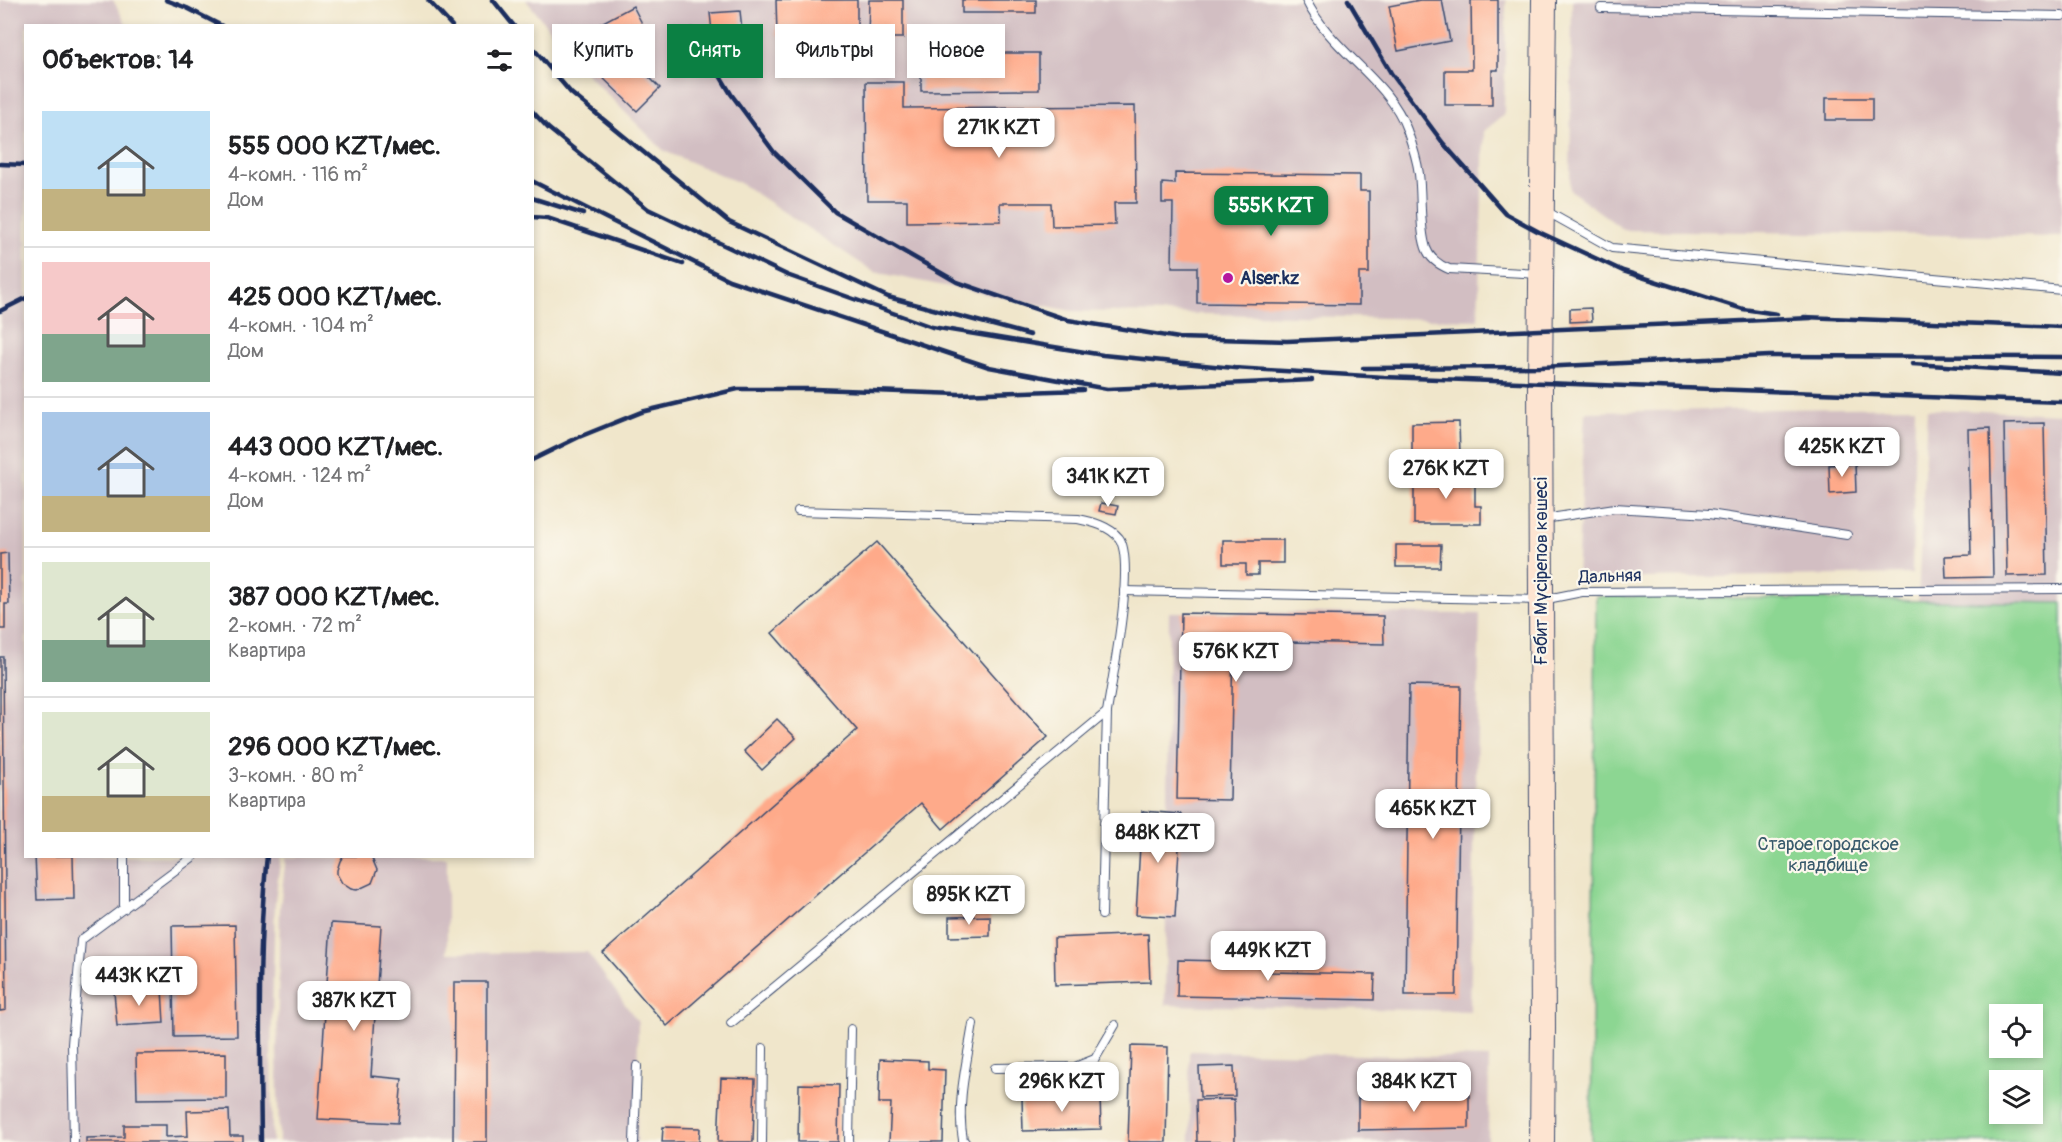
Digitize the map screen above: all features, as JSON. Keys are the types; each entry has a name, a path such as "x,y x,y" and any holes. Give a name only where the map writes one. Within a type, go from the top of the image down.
{"main road":[{"name":"Ғабит Мүсірепов көшесі","path":"1542,1142 1540,274 1544,0"}],"lane":[{"path":"1306,0 1320,25 1332,40 1392,100 1401,116 1419,175 1426,248 1439,266 1449,270 1540,274"},
{"path":"1601,8 2062,16"},
{"path":"1541,209 1612,248 2062,290"},
{"path":"1541,519 1615,508 1709,514 1847,535"},
{"path":"798,511 1078,519 1109,529 1120,540 1125,555 1124,591 1107,712 1102,915"},
{"name":"Дальняя","path":"1124,591 1542,600 1582,592 2062,589"},
{"path":"731,1023 1107,712"},
{"path":"124,858 124,909"},
{"path":"74,1142 72,1044 81,940 194,858"},
{"path":"965,1142 960,1127 961,1103 972,1024"},
{"path":"995,1068 1075,1067 1095,1059 1115,1025"},
{"path":"849,1142 851,1029"},
{"path":"762,1142 763,1048"},
{"path":"634,1142 637,1066"}],"shaded area":[{"path":"0,0 113,0 126,24 24,24 24,858 281,858 275,900 271,1052 272,1142 0,1142"},
{"path":"526,0 1506,0 1504,115 1484,131 1478,320 1072,311 874,272 740,183 664,151 591,78 655,78 655,24 552,24 552,32"},
{"path":"1572,0 2062,0 2062,237 1624,230 1570,190"},
{"path":"1915,407 1912,574 1577,579 1585,412"},
{"path":"1927,409 2062,414 2062,603 1918,601"},
{"path":"1169,612 1480,614 1470,1011 1165,1005"},
{"path":"286,858 447,858 447,953 587,952 638,1022 637,1142 279,1142 277,1051 280,907"},
{"path":"1189,1051 1489,1058 1488,1142 1190,1142"}],"green space":[{"name":"Старое городское кладбище","path":"1596,596 2062,603 2062,1142 1591,1142"}],"building":[{"path":"776,0 857,0 857,24 777,24"},
{"path":"869,0 903,0 903,38 895,38 895,24 868,24"},
{"path":"962,0 1036,0 1036,13 962,13"},
{"path":"1420,0 1442,0 1450,41 1398,51 1389,6"},
{"path":"1471,0 1498,0 1498,70 1492,70 1492,105 1445,105 1445,70 1472,70"},
{"path":"633,6 642,24 599,24"},
{"path":"740,11 741,24 711,24 710,13"},
{"path":"1005,53 1039,53 1039,90 921,91 921,78 1005,78"},
{"path":"603,78 650,78 660,88 637,111"},
{"path":"866,82 904,82 904,108 1135,106 1136,203 1114,203 1115,225 1052,226 1051,203 1000,203 1001,221 907,222 907,200 867,200"},
{"path":"1826,98 1872,98 1872,120 1826,120"},
{"path":"1175,173 1360,175 1360,191 1369,191 1369,273 1359,273 1359,305 1197,303 1197,267 1172,267 1173,203 1162,203 1162,183 1175,184"},
{"path":"1591,308 1592,321 1570,322 1570,309"},
{"path":"1459,422 1460,455 1412,456 1412,423"},
{"path":"2044,423 2047,575 2007,576 2004,424"},
{"path":"1990,428 1993,577 1946,578 1945,556 1971,555 1968,429"},
{"path":"1855,463 1856,492 1830,494 1829,465"},
{"path":"1414,475 1475,475 1475,506 1481,506 1481,524 1414,524"},
{"path":"1101,503 1118,506 1116,514 1099,511"},
{"path":"1223,540 1283,540 1283,563 1258,563 1258,575 1246,575 1246,564 1223,564"},
{"path":"877,542 1048,737 943,829 921,803 667,1026 603,953 857,730 772,633"},
{"path":"1396,545 1441,545 1440,567 1396,567"},
{"path":"8,553 9,604 5,604 5,629 0,629 0,554"},
{"path":"1181,613 1383,616 1384,644 1233,641 1230,800 1177,799"},
{"path":"0,657 3,657 6,1010 0,1011"},
{"path":"1409,685 1461,686 1456,995 1405,995"},
{"path":"777,719 796,738 762,770 744,751"},
{"path":"1142,811 1181,814 1175,917 1136,915"},
{"path":"35,858 73,858 74,899 37,900"},
{"path":"342,858 372,858 377,870 372,883 357,890 342,883 337,874"},
{"path":"990,916 990,936 949,937 949,917"},
{"path":"331,923 381,926 371,1076 402,1079 398,1123 318,1119"},
{"path":"235,925 237,1036 174,1037 172,926"},
{"path":"1148,934 1150,982 1055,985 1054,938"},
{"path":"1178,960 1269,962 1269,972 1375,974 1374,1000 1177,996"},
{"path":"454,982 487,982 487,1142 453,1142"},
{"path":"162,989 164,1023 117,1026 114,992"},
{"path":"1131,1046 1168,1047 1166,1142 1128,1142"},
{"path":"226,1053 226,1098 137,1099 136,1054"},
{"path":"880,1059 928,1061 928,1069 945,1070 943,1142 889,1142 891,1103 879,1103"},
{"path":"1234,1066 1235,1096 1200,1097 1199,1067"},
{"path":"721,1078 755,1079 753,1142 718,1142"},
{"path":"799,1084 839,1085 838,1142 798,1142"},
{"path":"1469,1095 1469,1128 1358,1130 1358,1098"},
{"path":"1100,1096 1101,1129 1023,1131 1022,1098"},
{"path":"1234,1099 1235,1142 1197,1142 1196,1100"},
{"path":"229,1110 230,1136 243,1136 243,1142 86,1142 86,1138 124,1137 124,1125 166,1125 166,1137 188,1136 187,1111"},
{"path":"663,1127 700,1128 699,1142 662,1142"}],"railway":[{"path":"166,0 218,24"},
{"path":"428,0 450,24"},
{"path":"493,0 512,24"},
{"path":"1348,0 1391,73 1443,143 1506,214 1623,271 1743,309 1777,314"},
{"path":"534,49 571,93 729,222 888,297 1030,335"},
{"path":"721,78 774,152 835,212 957,282 1068,320 1179,338 1287,341 1811,318"},
{"path":"534,113 548,128 648,209 787,275 932,327 1103,355 1234,368 1384,377 2062,402"},
{"path":"0,164 24,165"},
{"path":"534,182 729,280 989,367 1107,389 1312,380"},
{"path":"534,199 583,214"},
{"path":"534,217 547,218 683,264"},
{"path":"0,311 24,299"},
{"path":"1804,317 2062,327"},
{"path":"1363,368 1540,367 1769,356 2062,357"},
{"path":"1912,364 2062,373"},
{"path":"534,459 579,437 641,412 738,389 959,394 1083,390"},
{"path":"261,1142 260,963 267,858"}],"place":[{"name":"Alser.kz","path":"1228,278"}]}
